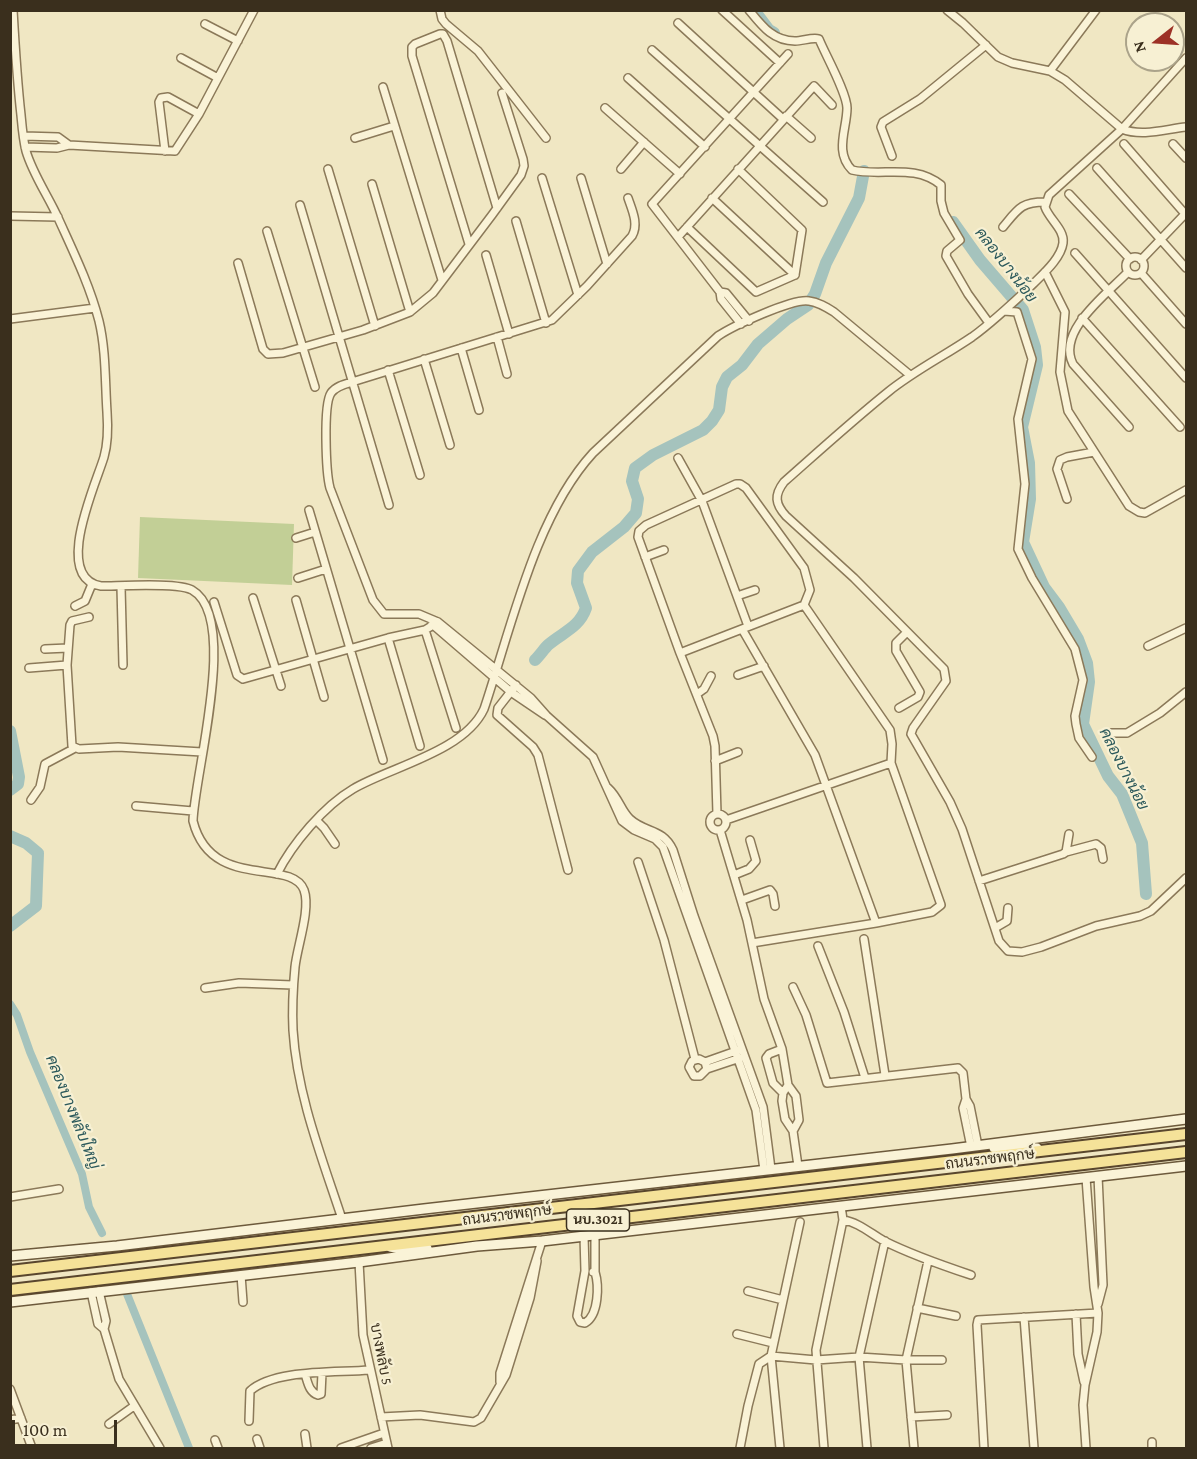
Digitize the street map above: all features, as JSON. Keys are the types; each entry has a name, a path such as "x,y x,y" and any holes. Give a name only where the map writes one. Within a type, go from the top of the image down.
{"main road":[{"name":"ถนนราชพฤกษ์","path":"10,1256 148,1243 767,1169 972,1147 1186,1119"},
{"name":"ถนนราชพฤกษ์","path":"10,1271 1186,1134"},
{"path":"972,1147 1033,1147 1054,1150"},
{"name":"ถนนราชพฤกษ์","path":"10,1290 1186,1152"},
{"name":"ถนนราชพฤกษ์","path":"10,1302 359,1262 477,1246 542,1241 1086,1180 1098,1176 1186,1166"},
{"path":"82,1264 148,1243"},
{"path":"383,1245 401,1249 455,1245 477,1246"},
{"path":"99,1291 153,1274"}],"street":[{"path":"13,10 14,95 26,150 34,171 58,216 95,308 104,365 106,447 90,491 81,531 79,553 81,573 92,585 186,587 195,591 203,602 212,632 215,661 193,821 207,849 217,859 236,867 277,874 297,881 303,888 305,904 293,985 294,1046 303,1095 342,1219"},
{"path":"26,150 69,145 172,152 179,147 199,114 254,10"},
{"path":"440,10 446,24 478,51 546,138"},
{"path":"722,10 780,63"},
{"path":"748,10 768,33 780,39 792,41 819,39 847,105 842,147 844,159 852,170 914,173 928,177 941,185 944,213 960,240 947,251 946,256 989,322"},
{"path":"947,10 1004,60 1050,71 1065,80 1122,129 1131,133 1186,127"},
{"path":"1050,71 1096,10"},
{"path":"678,23 754,93 812,138"},
{"path":"205,24 238,41"},
{"path":"469,244 412,56 412,47 415,44 440,34 443,34 447,41 497,208"},
{"path":"892,156 881,127 883,122 920,99 986,45"},
{"path":"652,50 823,202"},
{"path":"741,324 721,298 720,292 652,204 788,54"},
{"path":"181,58 218,78"},
{"path":"1186,58 1122,129 1054,189 1045,202 1046,212 1064,239 1060,252 1045,272 1006,310 971,337 910,375 798,469 784,482 776,497 779,507 786,516 854,578 942,666 946,673 946,681 911,734 950,802 962,829 1000,945 1008,951 1016,952 1041,947 1096,926 1146,914 1186,878"},
{"path":"628,78 705,147"},
{"path":"678,237 814,86 832,105"},
{"path":"383,87 442,280"},
{"path":"238,263 265,353 272,355 375,326 410,312 433,292 521,175 524,166 502,93"},
{"path":"165,151 159,102 161,98 167,97 199,114"},
{"path":"605,108 680,174"},
{"path":"356,138 394,126"},
{"path":"24,136 58,137 69,145"},
{"path":"621,169 644,142"},
{"path":"1124,144 1186,214 1141,260"},
{"path":"1173,144 1186,158"},
{"path":"1097,168 1186,268"},
{"path":"328,169 375,326"},
{"path":"738,169 802,230 795,275"},
{"path":"542,178 578,295"},
{"path":"581,178 607,264"},
{"path":"372,184 410,312"},
{"path":"1069,194 1130,259"},
{"path":"628,198 636,230 561,314 546,323 352,382 338,387 330,394 327,413 327,474 330,488 377,608 388,615 419,614 429,618 497,670 534,709 547,716 593,757 622,821 627,826 648,832 660,842 666,852 759,1108 767,1169"},
{"path":"712,198 795,275"},
{"path":"1003,226 1021,206 1032,202 1045,202"},
{"path":"300,205 389,505"},
{"path":"10,216 58,216"},
{"path":"516,221 546,323"},
{"path":"687,227 756,292 795,275"},
{"path":"267,231 315,387"},
{"path":"1075,253 1186,378"},
{"path":"486,255 509,334"},
{"path":"1128,272 1126,264 1135,257 1141,260 1143,265 1141,273"},
{"path":"1045,272 1065,312 1060,360 1066,402 1072,419 1129,506 1138,512 1151,511 1186,490"},
{"path":"1128,272 1082,318 1073,335 1070,349 1071,360 1129,427"},
{"path":"1128,272 1136,275 1141,273"},
{"path":"1141,273 1186,324"},
{"path":"720,292 726,293 749,321"},
{"path":"277,874 288,854 317,821 350,791 412,764 470,729 484,710 530,566 553,515 583,464 718,336 741,324 807,300 817,303 842,318 910,375"},
{"path":"10,319 95,308"},
{"path":"1006,310 1017,312 1032,359 1018,419 1025,484 1018,549 1032,578 1075,649 1083,680 1075,716 1076,724 1079,738 1092,757"},
{"path":"1082,318 1180,427"},
{"path":"497,338 507,374"},
{"path":"461,348 478,410"},
{"path":"424,359 450,445"},
{"path":"388,370 420,475"},
{"path":"1068,499 1058,469 1060,460 1094,452"},
{"path":"678,458 702,501 737,596 745,628 815,755 876,923"},
{"path":"680,653 804,605 810,590 804,568 746,488 740,484 642,527 638,537 680,653 713,736 717,814"},
{"path":"309,510 383,760"},
{"path":"296,538 315,532"},
{"path":"645,557 664,550"},
{"path":"298,578 326,569"},
{"path":"75,606 85,601 92,585"},
{"path":"121,586 123,665"},
{"path":"737,596 755,590"},
{"path":"253,598 281,686"},
{"path":"296,600 324,697"},
{"path":"214,602 237,675 246,680 388,638 425,630 436,624"},
{"path":"752,943 932,912 941,905 891,763 890,730 804,605"},
{"path":"75,748 71,742 68,648 71,622 89,617"},
{"path":"1148,646 1186,628"},
{"path":"425,630 456,728"},
{"path":"899,708 918,697 920,692 896,651 896,643 907,632"},
{"path":"388,638 420,746"},
{"path":"45,649 68,648"},
{"path":"29,668 67,664"},
{"path":"738,675 764,666"},
{"path":"697,694 704,689 711,676"},
{"path":"514,689 498,708 497,715 538,755 568,870"},
{"path":"1108,733 1127,734 1160,713 1186,692"},
{"path":"31,800 40,787 45,764 75,748 118,747 202,752"},
{"path":"715,761 738,752"},
{"path":"726,820 891,763"},
{"path":"136,806 193,811"},
{"path":"717,814 722,815 726,820"},
{"path":"717,814 710,819 712,829 720,830 724,827 726,820"},
{"path":"317,821 335,844"},
{"path":"720,830 742,900 764,999 782,1048 788,1085 796,1096 799,1120 793,1131"},
{"path":"1066,852 1069,834"},
{"path":"734,875 749,869 756,861 750,840"},
{"path":"980,881 1096,844 1101,848 1103,859"},
{"path":"638,862 664,940 695,1059 706,1066"},
{"path":"742,900 770,890 775,906"},
{"path":"995,928 1007,921 1008,908"},
{"path":"864,939 885,1075"},
{"path":"818,946 865,1078"},
{"path":"205,988 239,983 293,985"},
{"path":"793,987 806,1015 827,1083 958,1068 963,1073 966,1099 963,1108 972,1147"},
{"path":"782,1048 769,1054 766,1058 773,1083 783,1093"},
{"path":"706,1066 740,1054"},
{"path":"695,1059 689,1067 693,1076 703,1075 706,1066"},
{"path":"788,1085 783,1093 785,1119 793,1131 798,1166"},
{"path":"1086,1449 1083,1405 1085,1384 1097,1332 1098,1308 1103,1284 1098,1176"},
{"path":"1086,1180 1098,1308"},
{"path":"10,1197 59,1190"},
{"path":"824,1449 816,1360 818,1339 844,1221 841,1206"},
{"path":"844,1221 856,1223 885,1241 928,1261 971,1275"},
{"path":"780,1449 771,1356 800,1222"},
{"path":"1090,1232 1101,1232"},
{"path":"584,1236 585,1271 577,1316 578,1321 585,1323 592,1317 597,1293 595,1234"},
{"path":"381,1417 420,1415 474,1422 481,1418 500,1382 500,1372 522,1314 531,1274 542,1241"},
{"path":"867,1449 859,1358 885,1241"},
{"path":"914,1449 906,1360 928,1261"},
{"name":"บางพลับ 5","path":"359,1262 361,1324 387,1446"},
{"path":"585,1271 595,1272"},
{"path":"242,1275 243,1302"},
{"path":"99,1291 106,1321 104,1329 119,1379 160,1449"},
{"path":"748,1291 783,1300"},
{"path":"917,1308 956,1316"},
{"path":"984,1449 977,1322 982,1319 1076,1314 1098,1308"},
{"path":"1076,1314 1078,1354 1085,1384"},
{"path":"1024,1317 1034,1449"},
{"path":"737,1334 773,1343"},
{"path":"740,1449 759,1364 771,1356 816,1360 859,1358 942,1360"},
{"path":"249,1420 249,1393 253,1388 277,1378 369,1370"},
{"path":"305,1374 312,1393 318,1395 323,1389 322,1373"},
{"path":"10,1389 32,1449"},
{"path":"109,1424 134,1406"},
{"path":"911,1417 947,1415"},
{"path":"10,1420 21,1418"},
{"path":"341,1449 384,1433"},
{"path":"305,1434 307,1449"},
{"path":"257,1439 260,1449"},
{"path":"215,1440 218,1449"},
{"path":"370,1449 387,1446"}],"green space":[{"path":"140,517 294,524 292,585 138,578"}],"waterway":[{"name":"คลองบางน้อย","path":"754,10 769,30 774,33"},
{"path":"535,660 548,645 575,625 583,615 586,608 577,583 578,571 592,552 624,527 636,513 638,499 632,481 635,468 653,455 703,430 719,410 722,387 727,377 742,365 758,344 787,319 808,305 815,294 826,263 859,198 864,171"},
{"name":"คลองบางน้อย","path":"953,222 980,260 1023,310 1035,347 1037,365 1022,427 1029,463 1030,499 1023,542 1044,587 1078,639 1087,663 1089,682 1083,724 1108,776 1122,794 1142,843 1146,894"},
{"name":"คลองบางพลับใหญ่","path":"10,731 19,777 18,784 10,790"},
{"name":"คลองบางพลับใหญ่","path":"10,836 26,843 38,853 36,906 10,926"},
{"name":"คลองบางพลับใหญ่","path":"10,1004 17,1015 30,1052 82,1174 89,1207 102,1233"},
{"name":"คลองบางพลับใหญ่","path":"127,1294 189,1448"}]}
